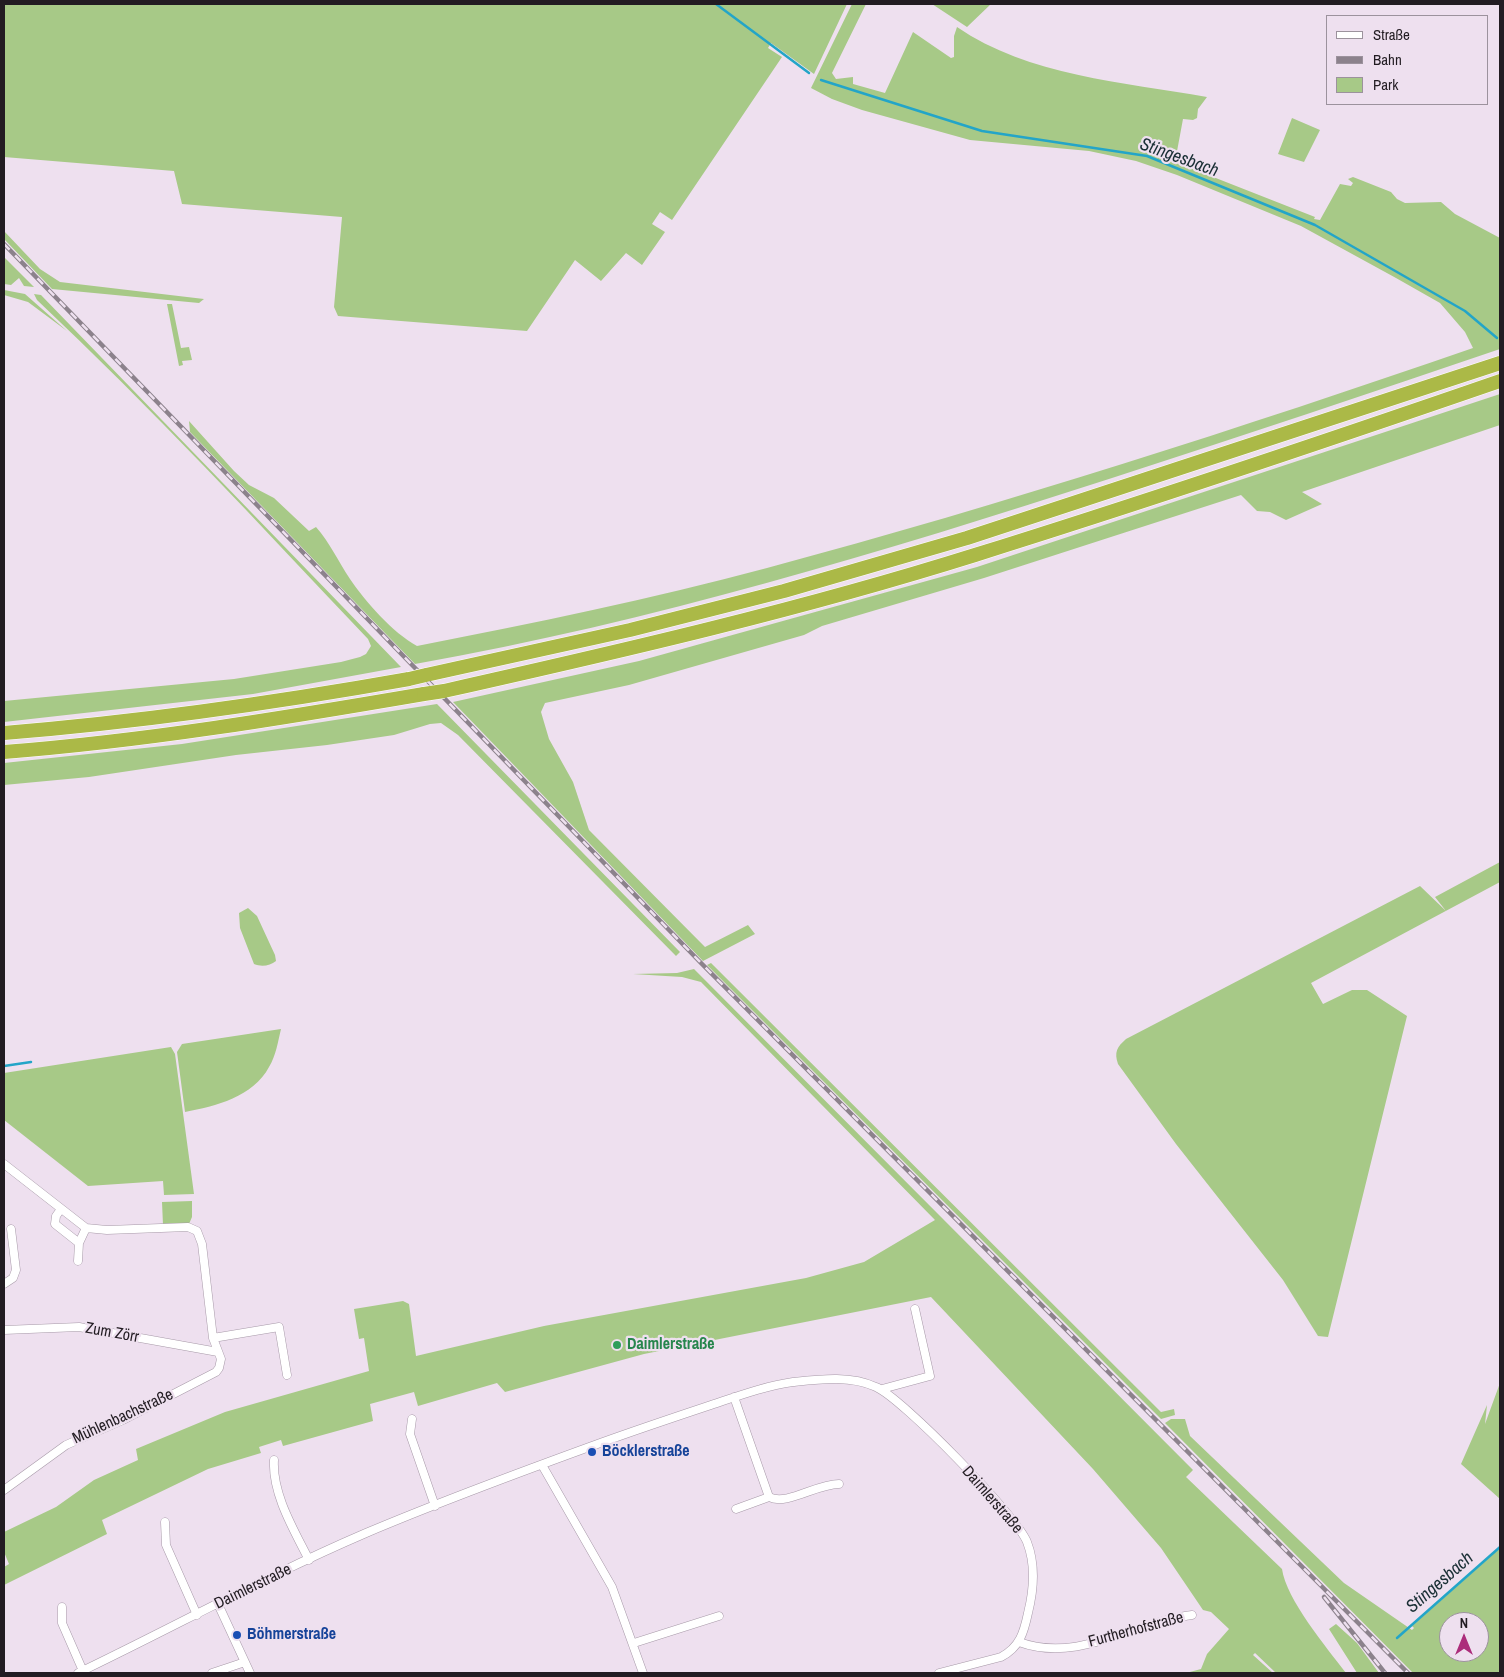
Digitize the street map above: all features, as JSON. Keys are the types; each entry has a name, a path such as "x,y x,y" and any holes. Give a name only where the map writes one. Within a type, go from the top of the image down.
{"highway":[{"path":"4,733 120,723 225,710 426,675 649,625 784,591 967,538 1500,363"},
{"path":"4,752 120,742 194,732 444,691 646,645 973,556 1500,381"}],"street":[{"path":"4,1164 86,1228 107,1230 193,1228 200,1236 202,1244 213,1338 218,1352"},
{"path":"60,1209 56,1216 55,1224 79,1243"},
{"path":"78,1261 79,1243 86,1228"},
{"path":"4,1284 12,1278 16,1270 11,1229"},
{"path":"882,1389 930,1376 915,1309"},
{"name":"Zum Zörr","path":"4,1330 79,1327 218,1352"},
{"path":"213,1338 279,1327 287,1374"},
{"name":"Mühlenbachstraße","path":"4,1490 66,1445 123,1420 216,1372 220,1366 218,1352"},
{"name":"Daimlerstraße","path":"62,1607 62,1623 80,1672 309,1560 435,1506 542,1465 734,1397 782,1384 826,1380 860,1381 882,1389 909,1410 1012,1518 1023,1533 1032,1560 1033,1584 1025,1628 1019,1642"},
{"path":"734,1397 769,1497"},
{"path":"412,1419 410,1434 435,1506"},
{"name":"Daimlerstraße","path":"274,1460 274,1472 283,1506 309,1560"},
{"path":"542,1465 599,1563 634,1643 643,1673"},
{"path":"736,1509 769,1497 779,1501 826,1484 839,1484"},
{"name":"Daimlerstraße","path":"165,1522 166,1545 197,1615"},
{"path":"218,1604 250,1673"},
{"name":"Furtherhofstraße","path":"1019,1642 1044,1648 1093,1644 1177,1617 1192,1615"},
{"path":"634,1643 719,1616"},
{"path":"939,1673 1001,1657 1010,1652 1019,1642"},
{"path":"212,1673 245,1662"}],"green space":[{"path":"4,4 847,4 814,74 771,43 768,48 782,57 672,220 660,212 652,224 665,232 642,265 626,253 601,281 575,260 527,331 338,316 334,307 342,217 182,204 174,171 4,157"},
{"path":"852,4 866,4 832,73 836,79 853,77 853,84 885,93 913,32 951,58 954,57 954,36 957,27 985,43 1045,67 1110,81 1207,97 1198,109 1197,118 1193,120 1183,119 1175,162 1315,217 1314,219 1320,220 1340,184 1351,186 1353,183 1348,179 1353,177 1391,192 1397,199 1405,203 1441,202 1455,214 1500,238 1500,349 1112,478 853,558 766,583 592,628 415,664 190,432 189,421 249,485 274,498 309,531 316,527 363,597 389,625 417,646 637,600 724,579 945,518 1122,464 1473,348 1465,332 1440,303 1301,226 1177,175 1136,161 1089,151 970,140 862,110 832,99 811,88"},
{"path":"932,4 991,4 967,27"},
{"path":"1292,118 1320,130 1304,162 1278,154"},
{"path":"4,231 40,269 60,282 204,299 199,303 52,289 4,239"},
{"path":"4,257 34,287 24,286 19,278 11,285 4,284"},
{"path":"4,290 25,294 67,331 28,302 4,295"},
{"path":"34,294 41,295 401,667 253,694 4,722 4,701 234,679 341,662 366,654 371,646 368,639 205,467 122,382 37,300"},
{"path":"167,304 172,304 181,348 189,347 192,360 182,361 183,365 179,366"},
{"path":"1500,394 1500,425 1302,492 1322,504 1286,520 1270,512 1257,511 1241,495 984,578 822,626 804,635 629,685 545,703 541,712 549,739 573,782 589,830 705,947 748,925 755,934 703,961 453,702 639,661 977,567"},
{"path":"437,704 680,952 676,956 458,735 441,723 430,724 394,735 327,745 236,755 89,777 4,785 4,763 182,744"},
{"path":"1500,862 1500,882 1446,911 1435,897"},
{"path":"1420,886 1446,911 1311,983 1323,1004 1352,990 1367,990 1407,1016 1328,1337 1318,1336 1283,1280 1176,1144 1118,1064 1117,1050 1126,1039"},
{"path":"248,908 257,916 275,955 276,961 271,964 262,966 254,964 240,928 239,913"},
{"path":"711,963 1161,1412 1174,1409 1175,1415 1161,1419 707,965"},
{"path":"694,969 1193,1470 1186,1477 1282,1569 1285,1581 1299,1608 1318,1637 1346,1673 1276,1673 1255,1653 1253,1655 1273,1673 1186,1673 1201,1669 1207,1654 1229,1629 1211,1612 1203,1610 1161,1548 1093,1469 931,1297 644,1354 505,1392 497,1383 418,1406 414,1392 370,1404 373,1421 283,1446 281,1440 259,1447 261,1453 208,1469 102,1520 107,1534 4,1585 4,1567 9,1564 4,1552 4,1532 56,1507 94,1480 138,1460 136,1449 225,1412 369,1371 364,1338 359,1339 354,1309 403,1301 409,1304 416,1356 544,1326 806,1278 864,1262 935,1220 701,982 682,977 633,974 677,973"},
{"path":"281,1029 271,1063 262,1077 253,1086 244,1093 221,1103 185,1112 177,1052 182,1044"},
{"path":"171,1047 175,1054 194,1194 164,1195 163,1181 88,1186 4,1120 4,1073"},
{"path":"192,1201 192,1217 189,1224 163,1225 162,1202"},
{"path":"1500,1383 1500,1499 1461,1464 1487,1405 1485,1424"},
{"path":"1171,1419 1185,1419 1190,1436 1344,1583 1412,1630 1414,1628 1412,1626 1500,1548 1500,1670 1498,1673 1413,1673 1165,1423"},
{"path":"1336,1624 1357,1643 1379,1673 1357,1673 1329,1629"}],"waterway":[{"name":"Stingesbach","path":"716,4 809,73"},
{"name":"Stingesbach","path":"821,80 982,131 1147,156 1315,225 1465,311 1497,338"},
{"path":"4,1066 31,1062"},
{"name":"Stingesbach","path":"1397,1638 1500,1547"}],"railway":[{"path":"4,244 702,964 1408,1673"},
{"path":"1324,1597 1385,1673"}],"place":[{"name":"Daimlerstraße","path":"617,1345"},
{"name":"Böcklerstraße","path":"592,1452"},
{"name":"Böhmerstraße","path":"237,1635"}]}
